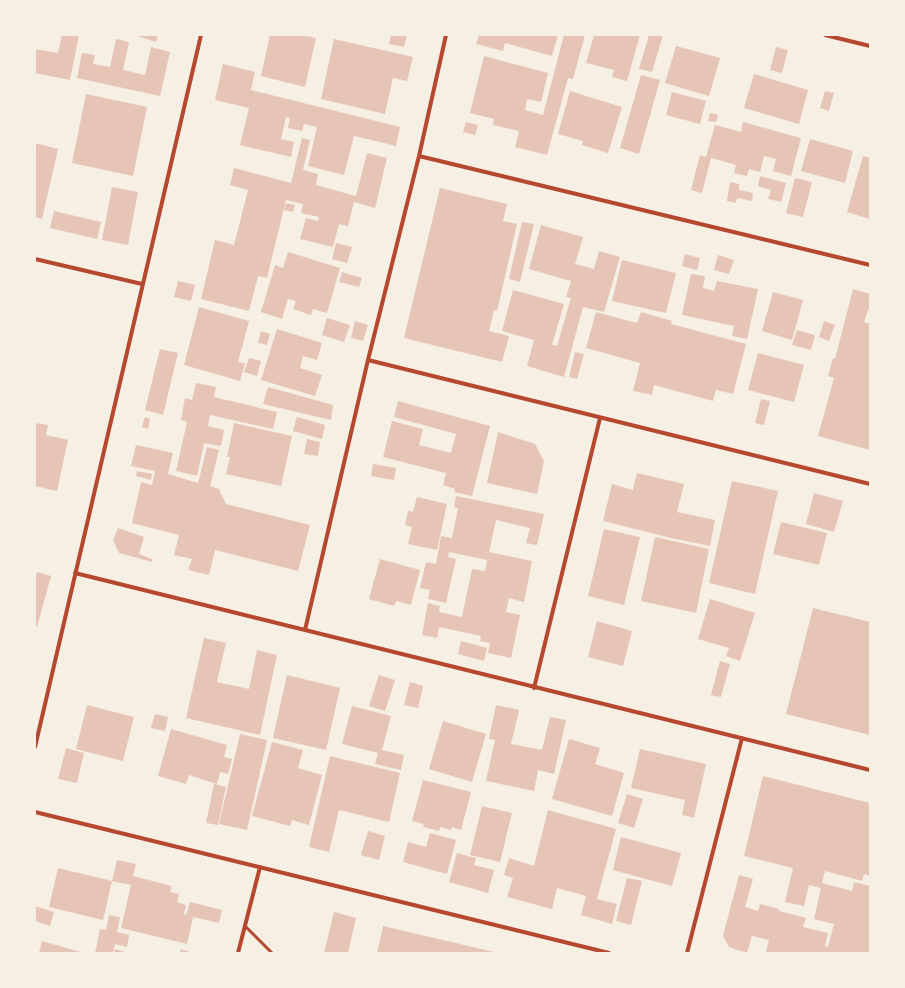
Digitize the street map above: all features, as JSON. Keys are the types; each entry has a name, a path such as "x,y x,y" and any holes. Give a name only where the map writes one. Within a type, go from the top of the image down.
{"street":[{"path":"35,747 201,35"},
{"path":"304,630 368,360 419,156 446,35"},
{"path":"825,35 870,46"},
{"path":"419,156 870,265"},
{"path":"35,259 142,284"},
{"path":"368,360 870,484"},
{"path":"534,688 600,418"},
{"path":"76,573 534,688 870,770"},
{"path":"687,953 742,738"},
{"path":"35,812 610,953"},
{"path":"238,953 260,867"}],"lane":[{"path":"245,926 272,953"}],"building":[{"path":"62,35 79,35 70,80 35,73 35,49 58,53"},
{"path":"134,35 158,35 156,42"},
{"path":"270,35 303,35 316,38 305,87 261,76"},
{"path":"391,35 407,35 404,47 389,44"},
{"path":"479,35 558,35 552,56 505,43 503,51 476,44"},
{"path":"564,35 585,35 573,79 568,78 547,155 515,147 519,131 493,125 494,119 470,113 484,56 548,73 541,102 527,99 525,110 543,115"},
{"path":"594,35 640,35 627,81 612,77 614,70 586,63"},
{"path":"649,35 663,35 652,72 639,69"},
{"path":"116,39 129,42 123,70 145,75 151,47 170,52 160,96 77,78 82,53 95,55 93,64 110,67"},
{"path":"334,39 413,57 407,81 393,78 385,114 321,99"},
{"path":"676,46 720,58 709,96 665,83"},
{"path":"776,47 788,50 782,73 770,70"},
{"path":"223,64 255,72 251,90 400,127 396,146 354,136 344,175 308,166 317,127 304,124 302,131 288,128 290,118 286,117 281,139 294,142 291,157 240,145 249,108 215,100"},
{"path":"754,74 808,90 799,124 744,108"},
{"path":"641,75 660,80 639,154 620,148"},
{"path":"570,91 622,107 608,153 582,145 583,141 558,134"},
{"path":"825,91 834,93 829,111 820,108"},
{"path":"672,92 706,101 700,124 666,115"},
{"path":"86,94 147,107 133,176 72,163"},
{"path":"710,113 718,115 716,122 708,121"},
{"path":"466,122 478,125 475,135 463,132"},
{"path":"743,122 801,138 791,176 773,171 776,159 764,156 760,172 749,169 747,176 734,173 736,165 711,158 702,193 691,190 700,155 706,157 715,125 741,132"},
{"path":"302,138 310,140 303,170 318,174 316,185 356,196 367,153 387,158 375,208 354,202 348,226 339,224 333,247 300,239 306,218 318,221 319,217 301,213 303,204 286,200 267,278 258,276 249,311 201,299 215,240 234,245 248,190 230,185 234,168 291,183"},
{"path":"810,139 853,151 845,183 801,171"},
{"path":"35,143 58,149 42,219 35,217"},
{"path":"863,156 870,158 869,219 847,212"},
{"path":"760,176 786,183 781,202 768,199 771,190 758,186"},
{"path":"795,178 812,182 803,217 786,213"},
{"path":"730,182 739,184 739,190 753,193 752,201 737,198 736,203 727,201"},
{"path":"112,187 138,192 128,245 102,240"},
{"path":"440,188 507,204 503,221 517,224 497,311 494,310 489,331 509,336 502,362 404,338"},
{"path":"286,203 295,205 293,212 284,210"},
{"path":"54,211 101,222 97,239 50,228"},
{"path":"522,222 534,224 520,282 509,279"},
{"path":"541,225 583,237 575,264 594,269 599,251 620,257 604,312 583,307 564,377 527,366 534,340 502,331 513,290 564,304 552,345 557,346 571,298 566,297 571,281 529,269"},
{"path":"336,243 352,247 347,263 332,259"},
{"path":"288,252 340,268 327,313 313,309 311,315 293,309 296,301 288,299 282,319 261,312 275,265 283,268"},
{"path":"685,254 700,258 697,270 682,266"},
{"path":"718,255 734,260 729,274 714,270"},
{"path":"622,260 676,273 666,313 612,301"},
{"path":"342,272 362,278 359,287 339,282"},
{"path":"691,274 705,276 703,288 714,291 717,281 758,289 747,339 732,336 734,326 682,315"},
{"path":"178,281 195,285 191,301 174,297"},
{"path":"853,289 870,294 870,305 864,322 870,324 870,450 818,436 834,378 828,376 833,358 835,359"},
{"path":"773,292 803,300 792,340 762,331"},
{"path":"199,307 249,321 238,362 245,363 240,381 184,365"},
{"path":"596,312 637,323 641,312 672,321 671,324 746,344 733,394 716,390 713,401 654,385 652,395 633,391 640,363 586,348"},
{"path":"327,318 350,325 344,342 322,335"},
{"path":"355,321 368,325 363,341 351,338"},
{"path":"824,321 835,325 829,341 819,337"},
{"path":"277,329 322,343 317,360 303,356 300,368 322,375 315,396 261,380"},
{"path":"797,330 815,335 811,350 792,345"},
{"path":"261,331 270,334 267,345 258,343"},
{"path":"160,349 178,353 163,415 145,410"},
{"path":"575,352 584,354 577,379 569,377"},
{"path":"758,353 804,365 794,402 748,390"},
{"path":"249,358 261,361 257,376 244,372"},
{"path":"196,383 216,387 214,397 277,412 273,429 210,415 208,426 224,430 221,446 204,443 197,476 176,471 187,422 181,420 185,398 192,400"},
{"path":"268,387 333,405 331,420 263,404"},
{"path":"761,399 770,401 764,425 755,423"},
{"path":"398,401 490,426 472,496 454,492 455,489 443,485 446,473 383,457 392,421 423,429 419,445 451,453 456,434 394,417"},
{"path":"145,417 150,419 148,429 142,427"},
{"path":"297,417 325,425 322,439 293,431"},
{"path":"35,423 48,425 46,435 68,440 57,491 35,486"},
{"path":"234,423 292,436 281,486 226,474 230,457 227,457"},
{"path":"498,432 535,444 544,461 537,494 487,483"},
{"path":"307,439 320,442 318,456 304,454"},
{"path":"136,445 173,453 168,474 198,483 207,447 219,450 210,486 219,489 226,504 310,525 298,571 215,550 209,575 188,570 192,559 174,555 179,535 132,523 141,482 152,485 155,471 131,466"},
{"path":"373,464 396,468 394,480 371,476"},
{"path":"137,471 152,474 151,480 136,476"},
{"path":"637,473 684,484 677,512 715,520 710,546 603,521 612,484 633,490"},
{"path":"732,481 778,491 755,594 709,583"},
{"path":"814,493 843,501 834,532 806,524"},
{"path":"456,496 544,514 537,545 526,543 530,528 496,520 489,552 532,561 524,602 509,598 506,612 520,615 511,658 488,653 490,643 480,641 481,636 439,627 437,638 422,635 428,603 440,606 439,612 462,617 472,569 485,571 487,560 449,552 448,557 456,559 446,603 428,599 430,590 420,588 426,562 436,564 441,536 452,538 458,508 454,507"},
{"path":"417,497 447,504 437,550 408,544 412,527 405,525 408,511 413,512"},
{"path":"781,522 827,533 819,565 773,554"},
{"path":"118,528 144,537 139,554 152,559 152,562 119,553 113,540"},
{"path":"604,529 640,537 624,605 588,596"},
{"path":"655,537 709,549 696,613 641,601"},
{"path":"380,559 420,570 411,605 396,601 394,606 369,599"},
{"path":"37,572 51,576 37,627 35,626 35,581"},
{"path":"710,599 755,613 740,661 726,656 729,648 698,639"},
{"path":"813,608 870,622 870,735 786,714"},
{"path":"597,621 632,631 623,666 588,657"},
{"path":"204,638 226,643 217,682 249,689 257,650 277,655 260,735 186,718"},
{"path":"461,641 487,648 484,661 458,654"},
{"path":"720,661 730,664 721,697 711,695"},
{"path":"287,675 340,688 326,750 273,738"},
{"path":"379,675 395,680 385,711 369,706"},
{"path":"410,682 423,686 418,708 404,705"},
{"path":"87,705 134,717 123,761 76,749"},
{"path":"496,705 519,710 511,744 542,750 550,717 566,720 554,774 538,770 534,791 486,781 495,740 489,739"},
{"path":"352,706 391,716 382,750 404,755 401,770 375,764 378,753 342,744"},
{"path":"155,714 168,717 165,731 151,728"},
{"path":"443,721 486,734 472,782 429,769"},
{"path":"171,729 227,745 224,757 232,759 228,774 220,772 217,784 189,775 186,784 158,776"},
{"path":"240,734 267,740 247,830 219,824"},
{"path":"569,739 600,748 595,764 624,773 612,816 552,799"},
{"path":"272,742 303,750 298,768 322,775 309,825 292,820 290,826 252,816"},
{"path":"66,748 84,753 77,783 58,779"},
{"path":"640,749 706,764 694,818 682,815 685,800 631,788"},
{"path":"330,756 400,773 389,822 339,810 329,852 309,847"},
{"path":"763,776 870,803 870,876 864,874 862,881 825,871 822,883 852,891 854,882 870,886 870,953 771,953 766,952 769,940 752,936 747,953 729,947 723,936 739,875 753,879 745,907 758,911 760,904 806,918 803,927 828,933 825,946 828,947 834,924 814,919 821,888 809,885 804,906 785,902 793,868 744,856"},
{"path":"423,780 471,792 461,830 452,827 451,830 440,827 439,831 423,827 424,824 412,821"},
{"path":"214,784 226,787 218,825 206,823"},
{"path":"627,794 643,799 634,828 618,823"},
{"path":"482,806 512,813 500,862 470,855"},
{"path":"548,810 616,829 597,899 617,904 612,924 581,915 586,896 557,888 552,909 507,897 513,878 504,875 509,858 534,866"},
{"path":"368,831 385,836 379,860 361,855"},
{"path":"430,833 456,840 447,874 403,862 408,842 426,847"},
{"path":"621,837 681,853 672,886 613,870"},
{"path":"457,853 476,858 474,865 494,870 488,893 449,882"},
{"path":"117,860 136,864 133,876 172,886 170,892 179,894 177,902 186,905 184,914 186,915 190,902 222,910 219,923 193,917 187,944 121,928 131,885 112,881"},
{"path":"58,868 112,881 103,920 49,907"},
{"path":"627,878 642,881 631,925 616,921"},
{"path":"35,906 54,912 50,926 35,921"},
{"path":"334,912 356,918 348,953 324,953"},
{"path":"109,915 120,917 117,932 129,935 127,947 115,944 113,953 95,953 100,929 106,930"},
{"path":"383,926 494,952 494,953 377,953"},
{"path":"42,941 84,953 39,953"},
{"path":"115,949 128,953 114,953"},
{"path":"181,949 193,953 180,953"}]}
